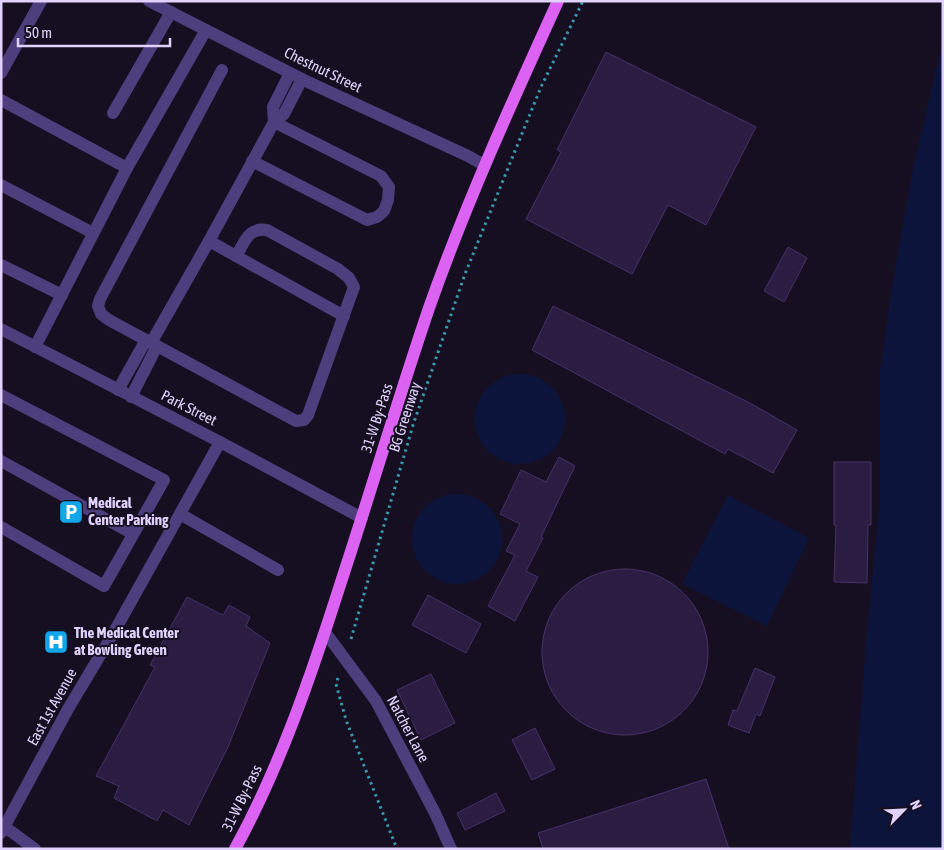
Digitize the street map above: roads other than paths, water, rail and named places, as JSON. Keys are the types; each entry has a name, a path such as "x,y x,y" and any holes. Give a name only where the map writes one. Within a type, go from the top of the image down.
{"main road":[{"name":"31-W By-Pass","path":"235,849 251,820 284,745 325,632 430,307 484,166 558,1"}],"street":[{"path":"1,73 40,1"},
{"name":"Chestnut Street","path":"149,1 302,79 468,156 484,166"},
{"path":"113,113 170,12"},
{"path":"35,347 127,168 206,30"},
{"path":"222,70 98,306 101,314 109,320 296,421 304,420 308,415 354,287 349,278 338,269 268,230 258,229 250,233 236,256"},
{"path":"274,122 273,107 290,73"},
{"path":"118,390 152,343 274,122 284,114 302,79"},
{"path":"1,100 127,168"},
{"path":"252,161 367,220 377,218 384,211 388,200 389,187 381,176 274,122"},
{"path":"1,185 93,233"},
{"path":"209,241 344,316"},
{"path":"1,265 62,295"},
{"name":"Park Street","path":"1,329 362,518"},
{"path":"131,397 152,343"},
{"path":"1,395 164,480 104,586 1,527"},
{"name":"East 1st Avenue","path":"2,828 220,442"},
{"path":"1,461 133,534"},
{"path":"180,514 278,570"},
{"name":"Natcher Lane","path":"325,632 376,701 435,813 451,849"},
{"path":"2,828 34,849"}],"place":[{"name":"Medical Center Parking","path":"71,512"},
{"name":"The Medical Center at Bowling Green","path":"56,642"}]}
